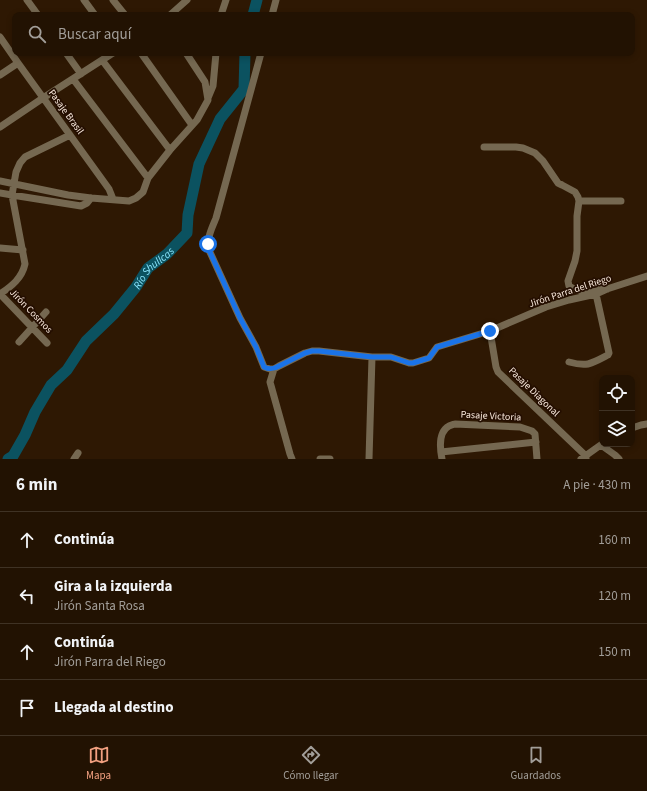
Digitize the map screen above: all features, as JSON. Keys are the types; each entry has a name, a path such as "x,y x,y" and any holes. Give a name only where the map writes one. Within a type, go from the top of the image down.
{"street":[{"path":"27,0 36,12"},
{"path":"84,0 93,12"},
{"path":"113,0 123,12"},
{"path":"173,12 186,0"},
{"path":"222,12 226,0"},
{"path":"273,12 276,0"},
{"name":"Pasaje Brasil","path":"0,37 12,55"},
{"name":"Pasaje Brasil","path":"13,56 109,189 113,200"},
{"path":"68,56 81,74"},
{"path":"0,127 108,56"},
{"path":"143,56 192,125"},
{"path":"188,56 205,82 208,100"},
{"path":"0,181 68,195 91,198 129,200 136,198 143,192 148,178 170,150 197,120 208,100 213,86 216,56"},
{"path":"260,56 216,218 208,236 208,244 209,250 240,318 256,347 270,382 292,459"},
{"path":"102,60 170,150"},
{"path":"0,75 18,64"},
{"path":"73,79 148,178"},
{"path":"0,294 18,280 25,264 12,194 16,172 20,163 25,157 70,135"},
{"path":"484,147 516,147 535,153 543,160 558,183 577,194 579,201 577,216 577,251 568,281 572,288 583,291 596,287 606,290"},
{"path":"0,193 81,206 87,203 91,198"},
{"path":"579,201 621,201"},
{"path":"0,248 23,250"},
{"name":"Jirón Parra del Riego","path":"274,369 312,351 372,357 391,357 409,363 417,362 429,358 437,347 490,331 546,307 596,294 647,276"},
{"name":"Jirón Cosmos","path":"0,294 47,342"},
{"path":"569,362 589,365 608,355 609,352 596,294"},
{"path":"19,342 46,312"},
{"name":"Pasaje Diagonal","path":"490,331 498,372 584,458"},
{"path":"369,459 372,357"},
{"path":"264,367 274,369 270,382"},
{"name":"Pasaje Victoria","path":"442,456 440,442 442,435 445,428 455,424 520,427 532,431 535,434 536,442"},
{"path":"635,427 647,424"},
{"path":"442,456 536,442 537,459"},
{"path":"584,458 599,447"},
{"path":"605,447 619,459"},
{"path":"320,459 330,459"}],"waterway":[{"name":"Río Shullcas","path":"254,12 257,0"},
{"name":"Río Shullcas","path":"8,459 13,456 25,435 35,412 51,385 67,370 86,341 114,314 136,287 148,268 167,254 187,233 188,215 199,164 220,119 244,89 245,56"}],"route":[{"path":"208,244 209,250 240,318 256,347 264,367 270,369 274,369 312,351 372,357 391,357 413,363 431,357 437,347 490,331"}]}
